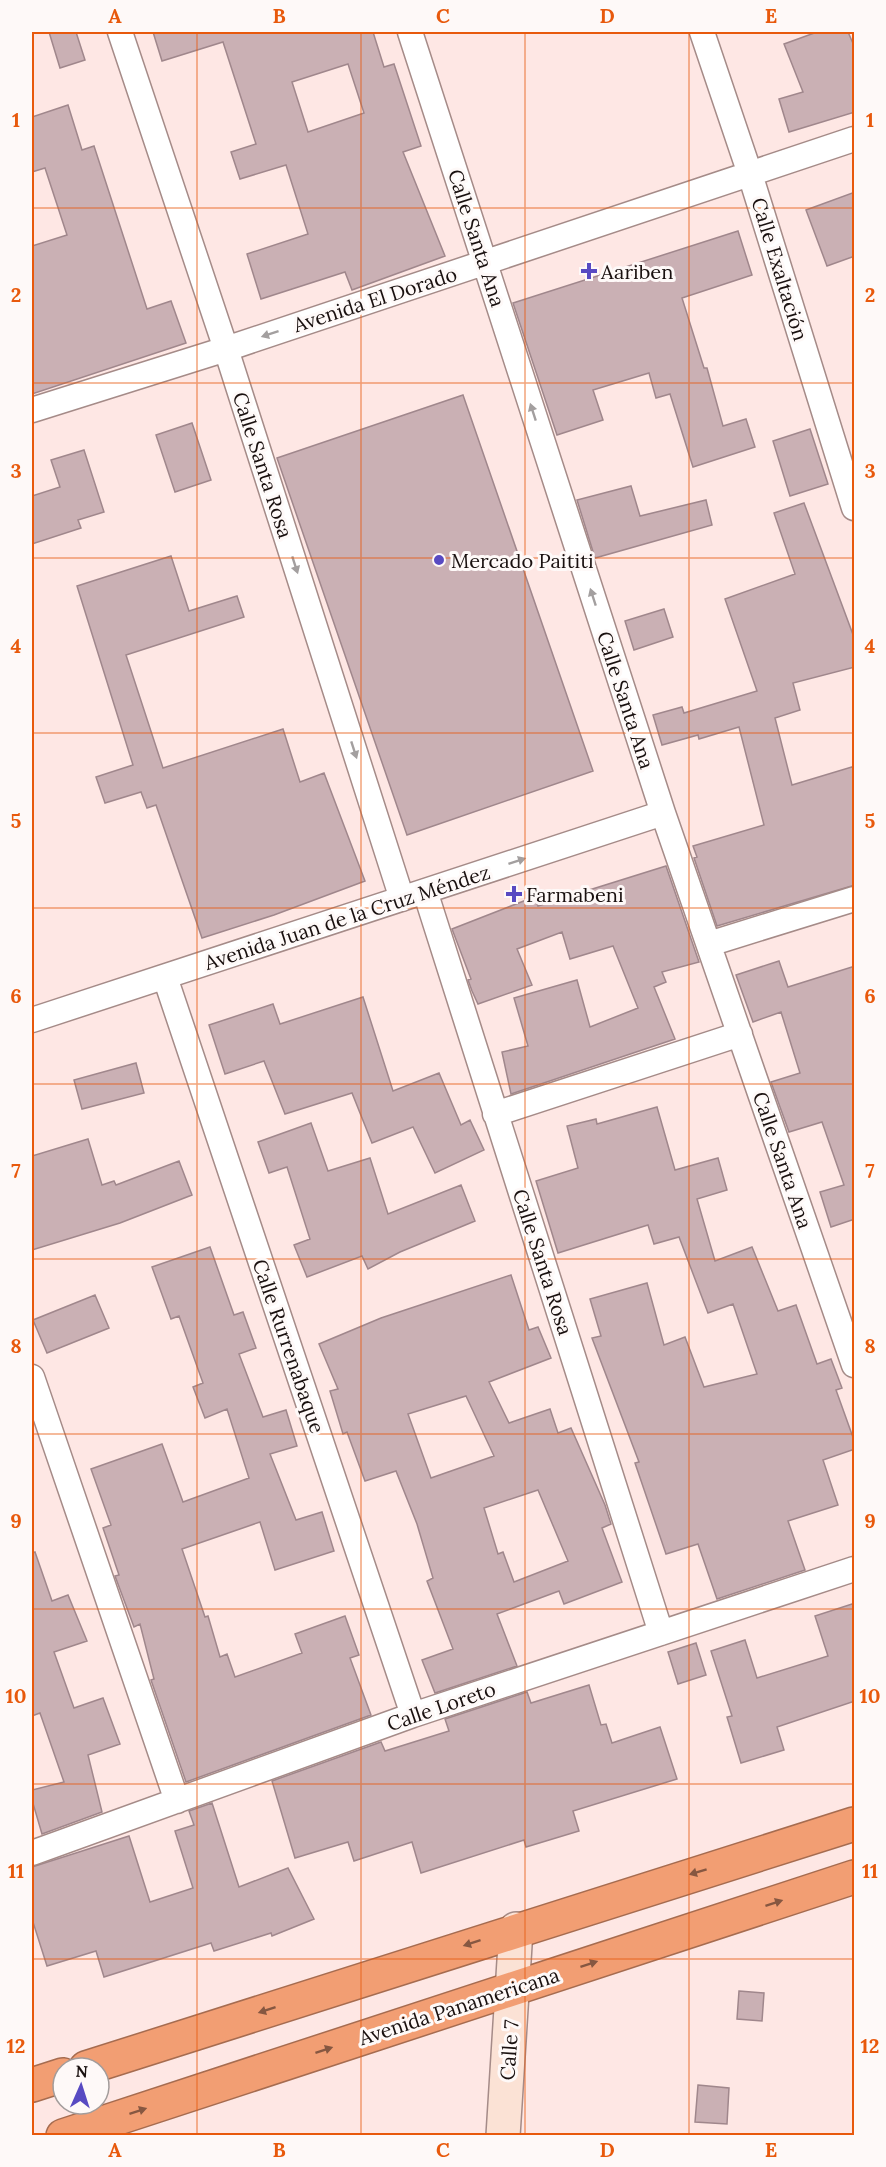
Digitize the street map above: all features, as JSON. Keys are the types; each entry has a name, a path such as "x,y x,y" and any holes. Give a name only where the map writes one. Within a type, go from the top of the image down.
{"highway":[{"path":"111,2060 516,1929 855,1824"},
{"name":"Avenida Panamericana","path":"63,2136 855,1877"},
{"path":"32,2085 51,2079"}],"street":[{"name":"Calle Santa Rosa","path":"120,32 413,895 495,1114 661,1633"},
{"name":"Calle Santa Ana","path":"410,32 663,813 855,1365"},
{"name":"Calle Exaltación","path":"702,32 750,174 855,508"},
{"name":"Avenida El Dorado","path":"32,410 226,349 855,139"},
{"name":"Avenida Juan de la Cruz Méndez","path":"32,1020 663,813"},
{"path":"708,944 855,899"},
{"name":"Calle Rurrenabaque","path":"165,977 413,1715"},
{"path":"495,1114 740,1034"},
{"path":"32,1378 177,1801"},
{"name":"Calle Loreto","path":"32,1853 413,1715 855,1569"},
{"name":"Calle 7","path":"504,2136 516,1929"}],"building":[{"path":"49,32 76,32 85,60 60,68"},
{"path":"153,32 373,32 384,67 394,64 421,146 403,152 445,256 352,290 345,272 261,299 247,254 308,234 286,165 240,179 231,152 256,144 223,42 162,61","holes":["348,64 364,113 308,132 292,82"]},
{"path":"817,32 848,32 855,48 855,112 789,132 779,99 803,92 784,44"},
{"path":"68,105 82,150 94,146 147,309 171,301 186,343 32,394 32,246 67,235 45,168 32,172 32,117"},
{"path":"855,192 855,256 827,266 806,210"},
{"path":"738,231 752,275 682,298 704,368 707,368 723,426 746,419 755,447 693,467 670,394 656,398 649,373 593,390 603,420 557,435 513,303"},
{"path":"463,395 593,771 407,835 277,458"},
{"path":"192,423 211,480 175,492 156,435"},
{"path":"810,429 828,484 790,496 773,441"},
{"path":"84,450 104,512 78,520 81,528 32,544 32,496 60,487 51,460"},
{"path":"631,486 640,516 706,500 712,525 595,558 577,500"},
{"path":"804,503 855,640 855,667 793,683 800,710 775,718 792,785 855,766 855,885 717,926 694,858 697,857 693,846 764,825 739,727 699,739 698,735 662,745 653,715 682,707 684,713 757,691 725,599 795,574 774,513"},
{"path":"171,556 189,611 237,596 244,617 126,655 163,768 283,729 300,782 324,773 365,881 274,915 202,938 156,805 147,808 141,792 105,803 96,777 133,765 77,586"},
{"path":"664,609 673,637 634,650 625,621"},
{"path":"666,866 699,962 662,972 666,982 654,987 675,1039 511,1094 502,1052 528,1046 514,998 577,980 590,1027 638,1008 613,946 570,959 562,932 517,949 532,985 478,1004 452,929 534,897 538,906"},
{"path":"779,961 788,987 855,966 855,1219 831,1227 820,1192 844,1185 822,1122 789,1132 771,1082 800,1073 781,1012 753,1022 736,975"},
{"path":"363,997 393,1091 439,1073 461,1125 470,1120 484,1150 435,1173 413,1127 372,1143 352,1093 285,1114 264,1061 225,1074 209,1025 273,1004 280,1024"},
{"path":"136,1063 144,1093 82,1109 74,1080"},
{"path":"657,1107 675,1170 718,1158 727,1190 697,1199 715,1261 752,1247 778,1311 796,1305 817,1364 831,1359 842,1388 836,1390 855,1443 855,1449 823,1460 838,1505 788,1521 805,1570 717,1599 698,1544 666,1554 635,1463 639,1462 592,1338 601,1336 590,1299 647,1283 664,1345 685,1337 704,1387 757,1374 733,1304 708,1313 679,1237 654,1244 648,1225 558,1253 536,1181 578,1168 567,1126 596,1119 597,1124"},
{"path":"311,1123 328,1171 370,1158 388,1214 461,1185 475,1221 400,1252 368,1269 362,1256 307,1277 294,1245 310,1239 287,1167 269,1173 258,1142"},
{"path":"88,1139 102,1185 114,1181 116,1185 179,1161 192,1195 120,1223 32,1250 32,1156"},
{"path":"210,1247 234,1315 243,1312 256,1348 239,1354 263,1417 286,1410 297,1446 270,1454 296,1520 322,1512 334,1551 275,1570 260,1522 182,1549 205,1617 208,1616 220,1657 227,1654 235,1677 302,1653 295,1634 345,1616 359,1655 350,1658 371,1715 186,1782 151,1680 154,1679 140,1624 134,1627 115,1576 119,1575 103,1528 111,1525 91,1469 162,1444 183,1502 249,1478 227,1409 205,1418 193,1387 203,1383 179,1316 171,1319 152,1267"},
{"path":"511,1275 529,1330 538,1327 551,1358 489,1382 509,1423 550,1409 558,1433 571,1428 605,1505 611,1524 602,1528 622,1582 564,1604 559,1591 497,1614 517,1666 435,1693 422,1660 453,1649 427,1581 433,1578 417,1524 396,1471 365,1481 347,1432 343,1434 330,1391 338,1389 319,1344 381,1318","holes":["466,1396 494,1456 431,1478 408,1414","538,1490 568,1561 514,1582 503,1552 498,1554 484,1508"]},
{"path":"95,1295 109,1328 47,1353 33,1320"},
{"path":"35,1552 52,1601 68,1595 87,1641 54,1652 74,1708 103,1698 120,1744 88,1755 102,1812 42,1834 32,1800 32,1790 64,1782 40,1713 32,1716 32,1553"},
{"path":"855,1603 855,1701 777,1727 784,1750 741,1763 727,1717 732,1716 711,1651 745,1640 757,1678 828,1656 815,1616"},
{"path":"696,1643 706,1675 678,1684 668,1652"},
{"path":"589,1685 601,1725 606,1724 612,1743 660,1727 677,1779 573,1811 579,1831 526,1847 524,1840 421,1873 412,1842 354,1861 348,1842 295,1858 272,1781 381,1742 385,1751 449,1731 445,1719 527,1692 531,1703"},
{"path":"212,1803 239,1887 288,1868 314,1919 272,1936 271,1933 214,1951 211,1943 104,1977 96,1951 47,1966 32,1919 32,1867 129,1836 150,1902 193,1888 175,1831 194,1825 189,1811"},
{"path":"739,1991 764,1993 762,2021 737,2019"},
{"path":"698,2085 729,2088 727,2124 695,2122"}],"place":[{"name":"Aariben","path":"589,271"},
{"name":"Mercado Paititi","path":"439,560"},
{"name":"Farmabeni","path":"514,894"}]}
